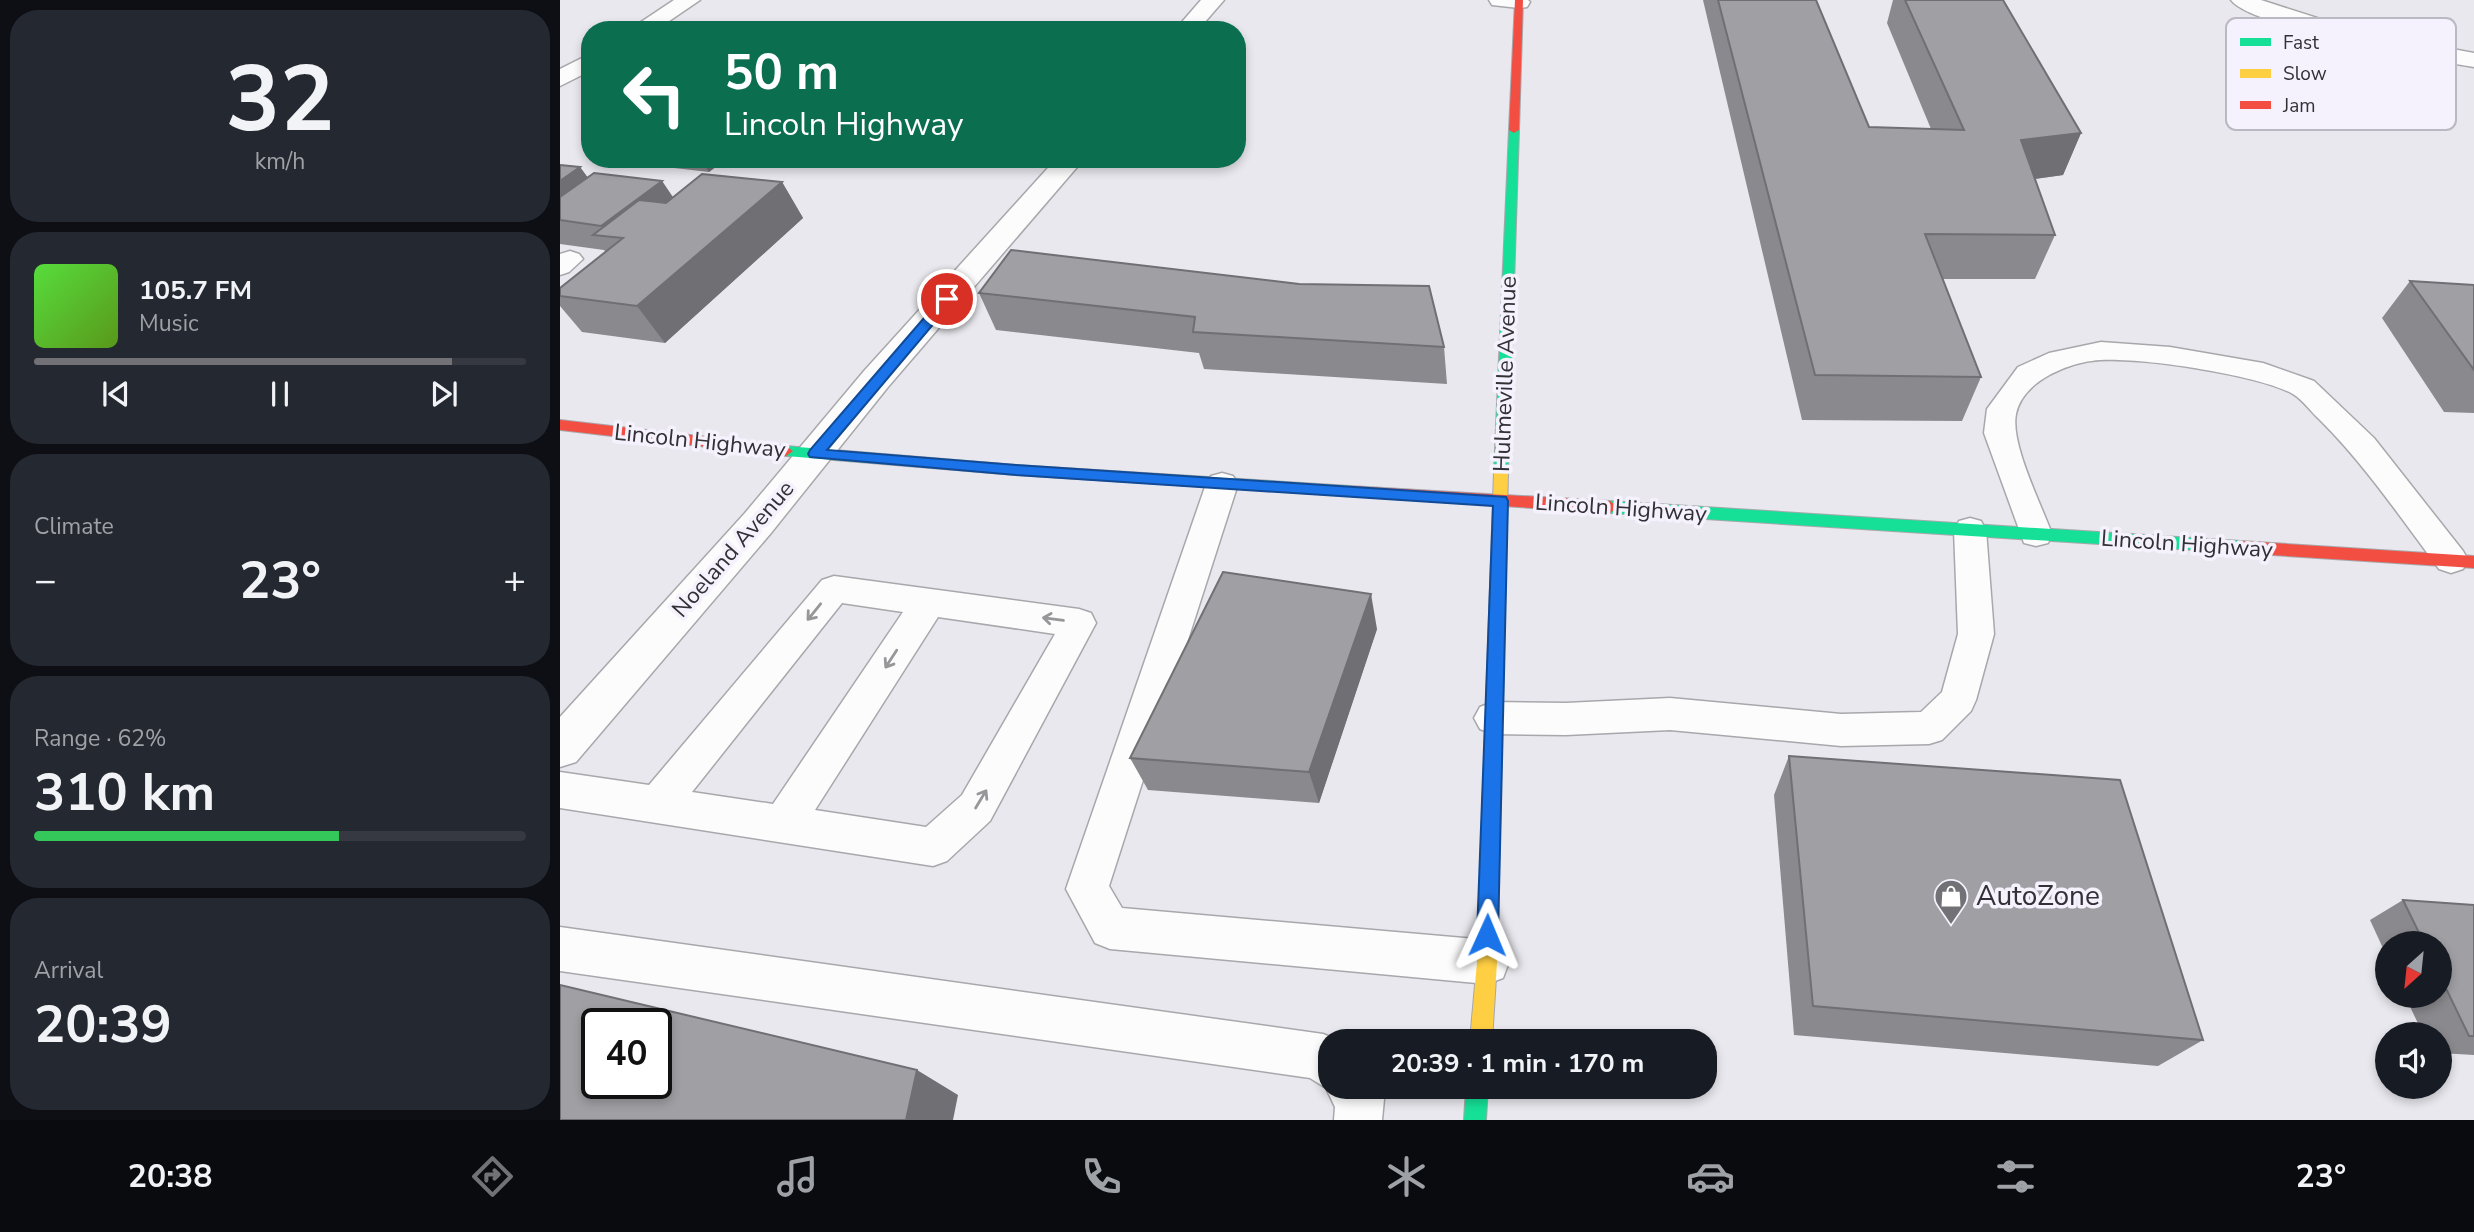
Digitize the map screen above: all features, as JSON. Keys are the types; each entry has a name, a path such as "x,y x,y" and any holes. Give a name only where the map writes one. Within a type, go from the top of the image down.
{"main road":[{"name":"Hulmeville Avenue","path":"1482,1029 1487,962 1513,1"},
{"name":"Lincoln Highway","path":"560,425 815,454 1222,484 2463,561"},
{"path":"1475,1120 1476,1099"}],"street":[{"path":"655,21 689,0"},
{"path":"1194,21 1213,0"},
{"path":"2242,0 2288,18"},
{"path":"2456,57 2474,60"},
{"path":"560,79 581,66"},
{"name":"Noeland Avenue","path":"560,748 758,523 876,379 1063,168"}],"lane":[{"path":"2036,534 1999,433 2002,410 2028,374 2059,359 2101,351 2170,356 2263,372 2304,388 2362,445 2463,561"},
{"path":"1222,484 1087,889 1110,928 1487,962"},
{"path":"1493,718 1566,719 1670,714 1841,730 1929,728 1958,700 1976,634 1970,530"},
{"path":"560,790 657,805 933,847 976,808 1079,623 834,589 657,805"},
{"path":"783,824 929,602"},
{"path":"560,949 1318,1057"},
{"path":"1358,1120 1360,1099"}],"building":[{"path":"1718,0 1816,0 1869,127 1964,130 1905,0 2003,0 2081,133 2021,140 2055,235 1925,234 1981,377 1815,375"},
{"path":"560,165 580,167 560,181"},
{"path":"594,173 662,181 601,226 560,220 560,197"},
{"path":"702,174 782,182 637,306 560,296 560,288 623,238 593,235 639,200 666,203"},
{"path":"1011,250 1299,284 1429,286 1444,347 1193,332 1195,317 979,293"},
{"path":"2410,281 2474,285 2474,370"},
{"path":"1223,572 1371,594 1309,772 1130,758"},
{"name":"AutoZone","path":"1789,756 2120,780 2203,1040 1813,1006"},
{"path":"2403,900 2474,905 2474,1036 2469,1036 2452,1001 2452,931 2418,931"},
{"path":"560,985 657,1008 581,1008 581,1099 672,1099 672,1012 917,1070 906,1120 560,1120"}],"traffic: fast":[{"path":"1501,472 1514,130"},
{"path":"786,451 1016,470 1350,491"},
{"path":"1610,507 2241,547"},
{"path":"1475,1120 1476,1099"}],"traffic: slow":[{"path":"1482,1029 1487,962 1501,472"}],"traffic: jam":[{"path":"1514,130 1519,0"},
{"path":"560,425 786,451"},
{"path":"1350,491 1610,507"},
{"path":"2241,547 2474,562"}],"place":[{"name":"AutoZone","path":"1951,926"}],"route":[{"path":"947,299 876,379 815,454 1016,470 1500,501 1487,935"}]}
